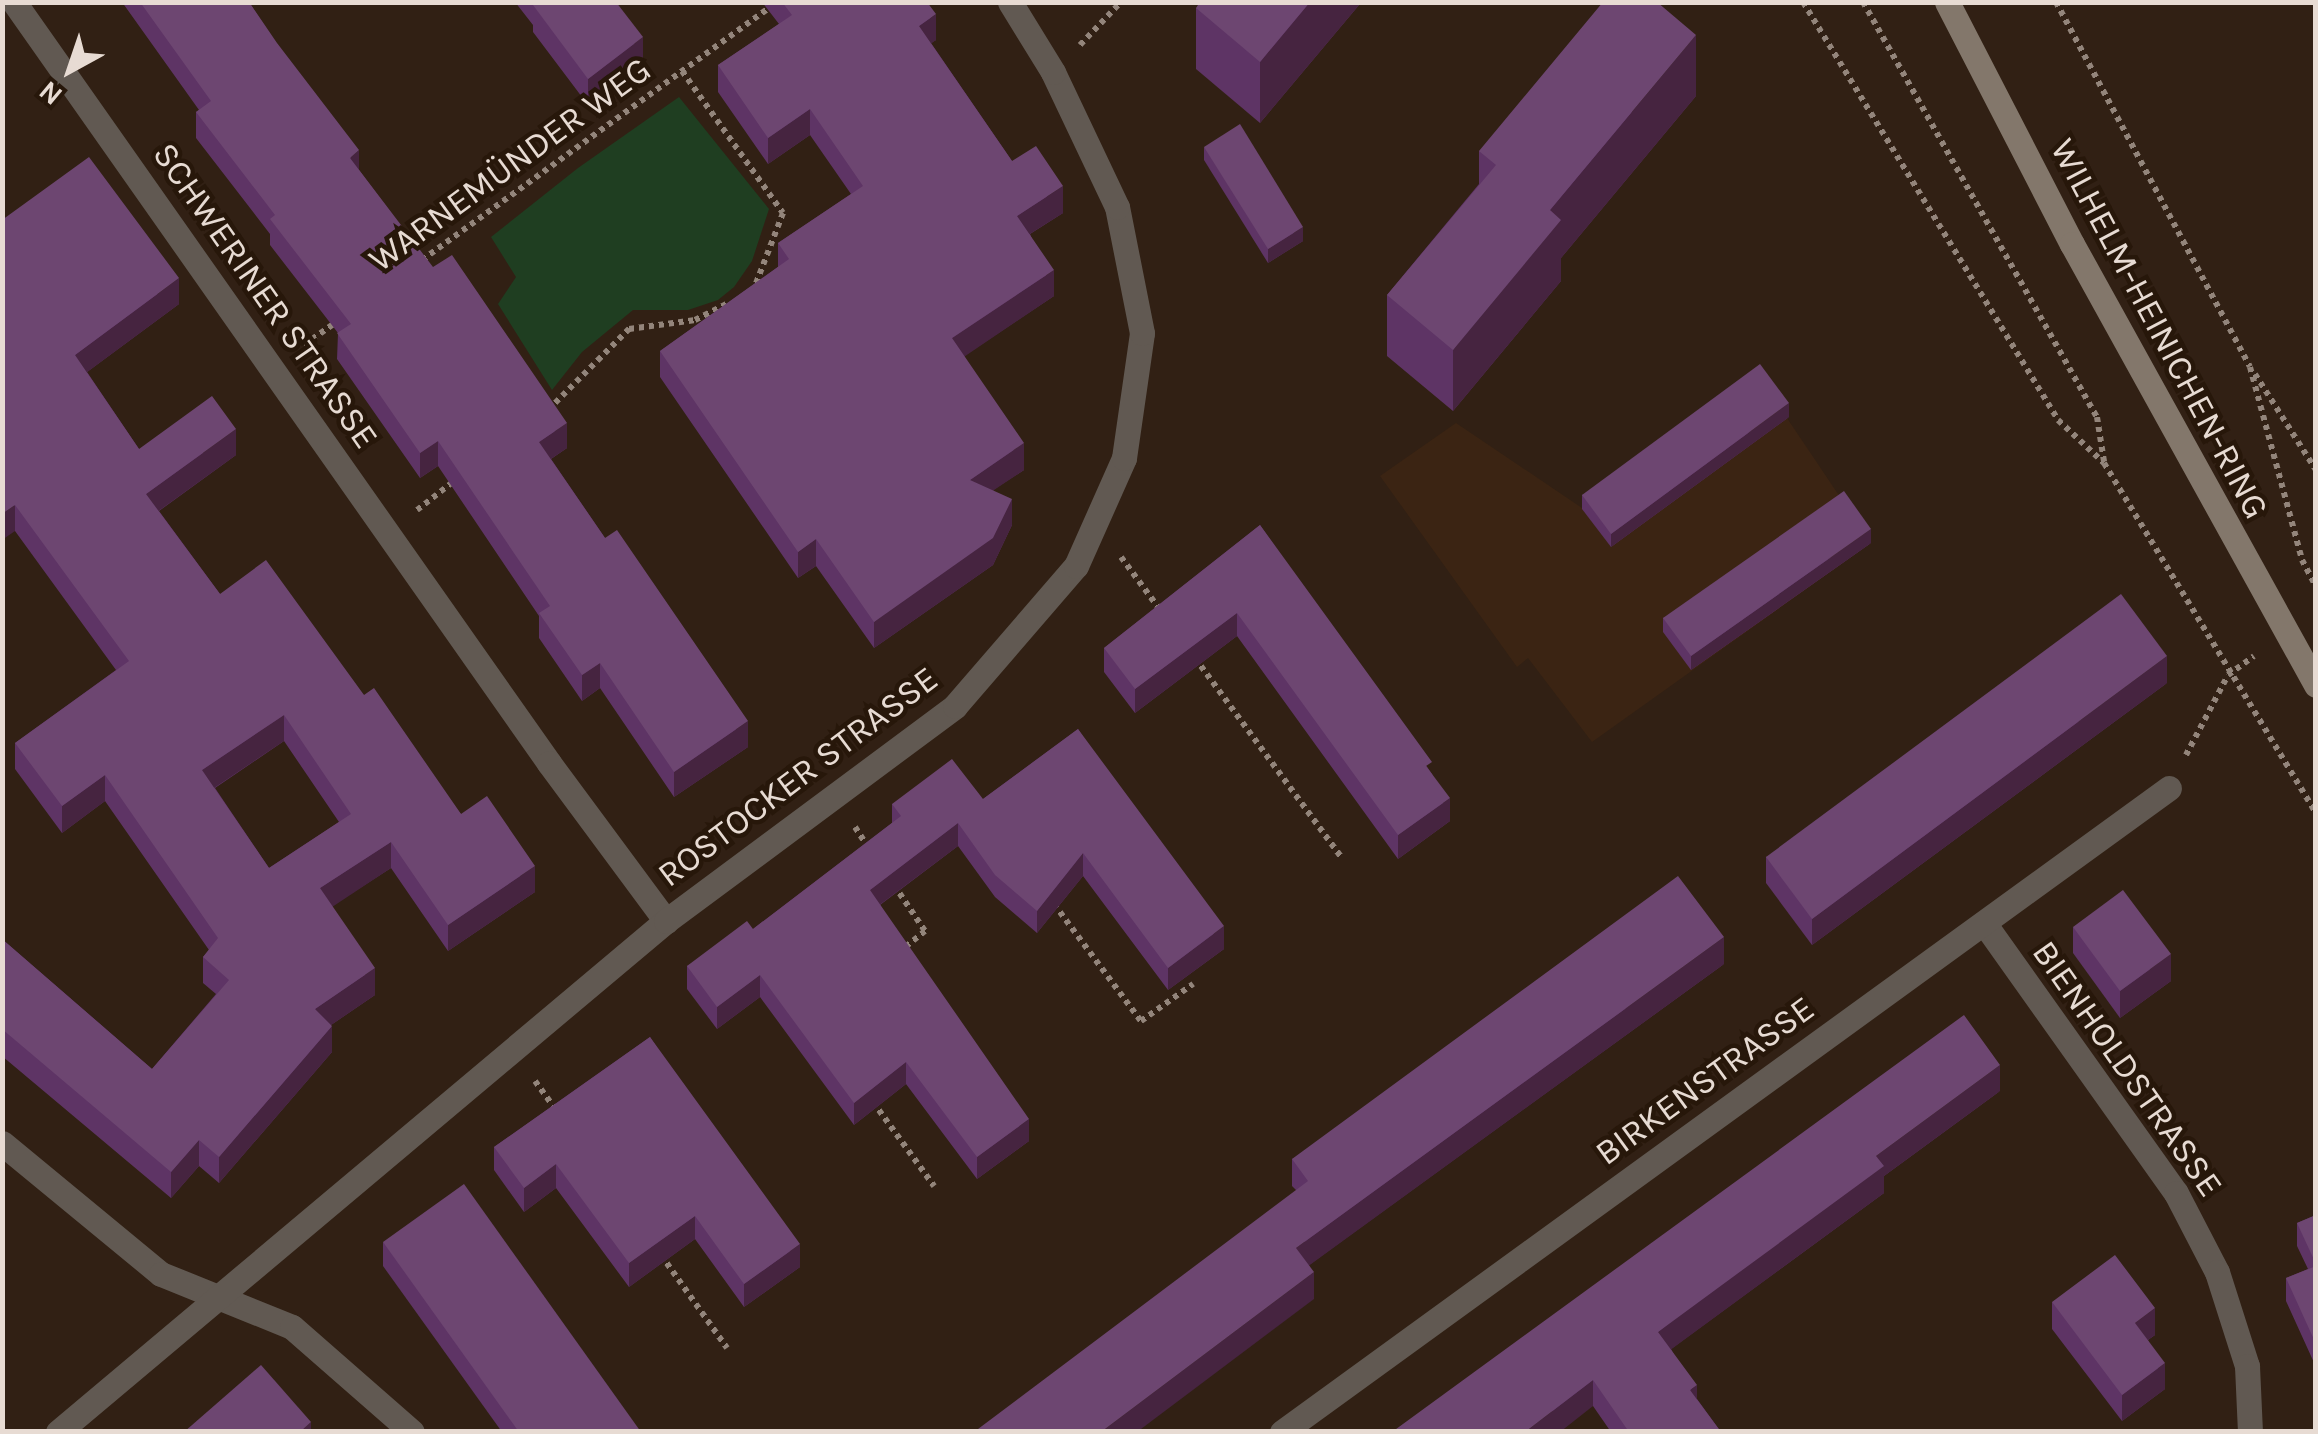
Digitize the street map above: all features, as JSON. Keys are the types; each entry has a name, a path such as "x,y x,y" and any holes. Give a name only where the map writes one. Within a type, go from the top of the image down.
{"main road":[{"name":"WILHELM-HEINICHEN-RING","path":"1947,2 2072,244 2316,685"}],"street":[{"name":"SCHWERINER STRASSE","path":"14,2 666,921"},
{"name":"ROSTOCKER STRASSE","path":"58,1432 666,921 955,706 1076,566 1124,458 1142,333 1117,207 1054,72 1010,2"},
{"name":"BIRKENSTRASSE","path":"1282,1432 2169,788"},
{"name":"BIENHOLDSTRASSE","path":"1984,923 2184,1209 2217,1272 2247,1366 2250,1432"},
{"path":"2,1143 160,1274 292,1328 412,1432"}],"path":[{"name":"WARNEMÜNDER WEG","path":"416,264 777,2"},
{"path":"1054,72 1121,2"},
{"path":"1803,2 2058,420 2104,462 2228,675 2316,814"},
{"path":"1862,2 2096,417 2104,462"},
{"path":"2056,2 2250,367 2316,470"},
{"path":"682,71 783,214 753,292"},
{"path":"534,420 564,398 629,329 695,320 739,299"},
{"name":"WARNEMÜNDER WEG","path":"273,368 353,310"},
{"path":"2250,367 2302,560 2316,586"},
{"path":"388,532 461,476"},
{"path":"1096,522 1166,618"},
{"path":"1189,650 1342,858"},
{"path":"2169,788 2228,675"},
{"path":"834,796 874,856"},
{"path":"884,871 925,930 898,952"},
{"path":"1050,898 1142,1021 1193,984"},
{"path":"512,1050 558,1112"},
{"path":"865,1091 934,1186"},
{"path":"659,1254 727,1348"}],"shaded area":[{"path":"1760,378 1871,543 1592,742 1528,658 1517,667 1380,476 1456,423 1582,508"}],"green space":[{"path":"679,97 769,209 752,261 734,287 718,300 688,310 633,310 582,352 552,390 498,304 516,277 491,237 578,168"}],"building":[{"path":"140,2 249,2 359,150 350,158 433,267 452,255 567,423 539,442 605,538 617,530 748,721 674,772 600,663 582,675 539,613 550,606 438,441 420,453 337,333 351,324 270,219 275,215 196,112 211,101"},
{"path":"536,2 616,2 643,37 588,79 533,5"},
{"path":"782,2 927,2 936,14 919,26 1012,161 1036,146 1063,186 1017,216 1054,270 952,338 1024,443 970,480 1012,499 993,538 874,622 816,539 798,552 660,351 789,259 778,243 863,186 810,109 768,138 718,65 792,15"},
{"path":"1200,2 1310,2 1260,62 1196,8"},
{"path":"1603,2 1657,2 1696,35 1550,210 1561,220 1453,350 1387,295 1496,165 1479,151"},
{"path":"1240,124 1303,227 1268,249 1204,147"},
{"path":"89,157 179,278 75,355 139,449 212,396 236,429 146,494 220,594 266,560 364,695 374,688 461,814 487,796 535,866 448,925 391,842 320,888 375,968 315,1009 332,1026 219,1157 199,1140 171,1172 2,1029 2,939 152,1069 229,980 203,957 218,938 105,775 62,806 15,743 129,661 15,505 2,514 2,220","holes":["284,715 351,814 269,868 202,770"]},
{"path":"1760,364 1789,403 1611,534 1582,495"},
{"path":"1844,491 1871,529 1691,656 1663,618"},
{"path":"1260,525 1432,762 1426,766 1450,798 1398,835 1237,613 1135,689 1104,648"},
{"path":"2121,594 2167,656 1812,919 1766,857"},
{"path":"1078,729 1224,926 1168,968 1083,853 1037,911 995,875 958,823 870,890 1029,1119 977,1157 906,1062 854,1103 760,975 717,1007 687,966 747,921 753,929 901,816 892,804 952,759 983,799"},
{"path":"1678,876 1724,937 1296,1248 1314,1272 1101,1432 974,1432 1308,1181 1292,1159"},
{"path":"2123,890 2171,954 2120,991 2073,927"},
{"path":"1964,1015 2000,1065 1876,1156 1884,1166 1658,1332 1697,1385 1690,1390 1721,1432 1629,1432 1593,1380 1525,1432 1392,1432"},
{"path":"650,1037 800,1244 744,1284 695,1216 629,1263 556,1164 524,1188 494,1147"},
{"path":"464,1184 641,1432 519,1432 383,1242"},
{"path":"2316,1215 2316,1264 2297,1223"},
{"path":"2115,1255 2155,1308 2135,1323 2165,1363 2122,1395 2052,1302"},
{"path":"2316,1266 2316,1344 2286,1278"},
{"path":"261,1365 311,1422 300,1432 184,1432"}]}
